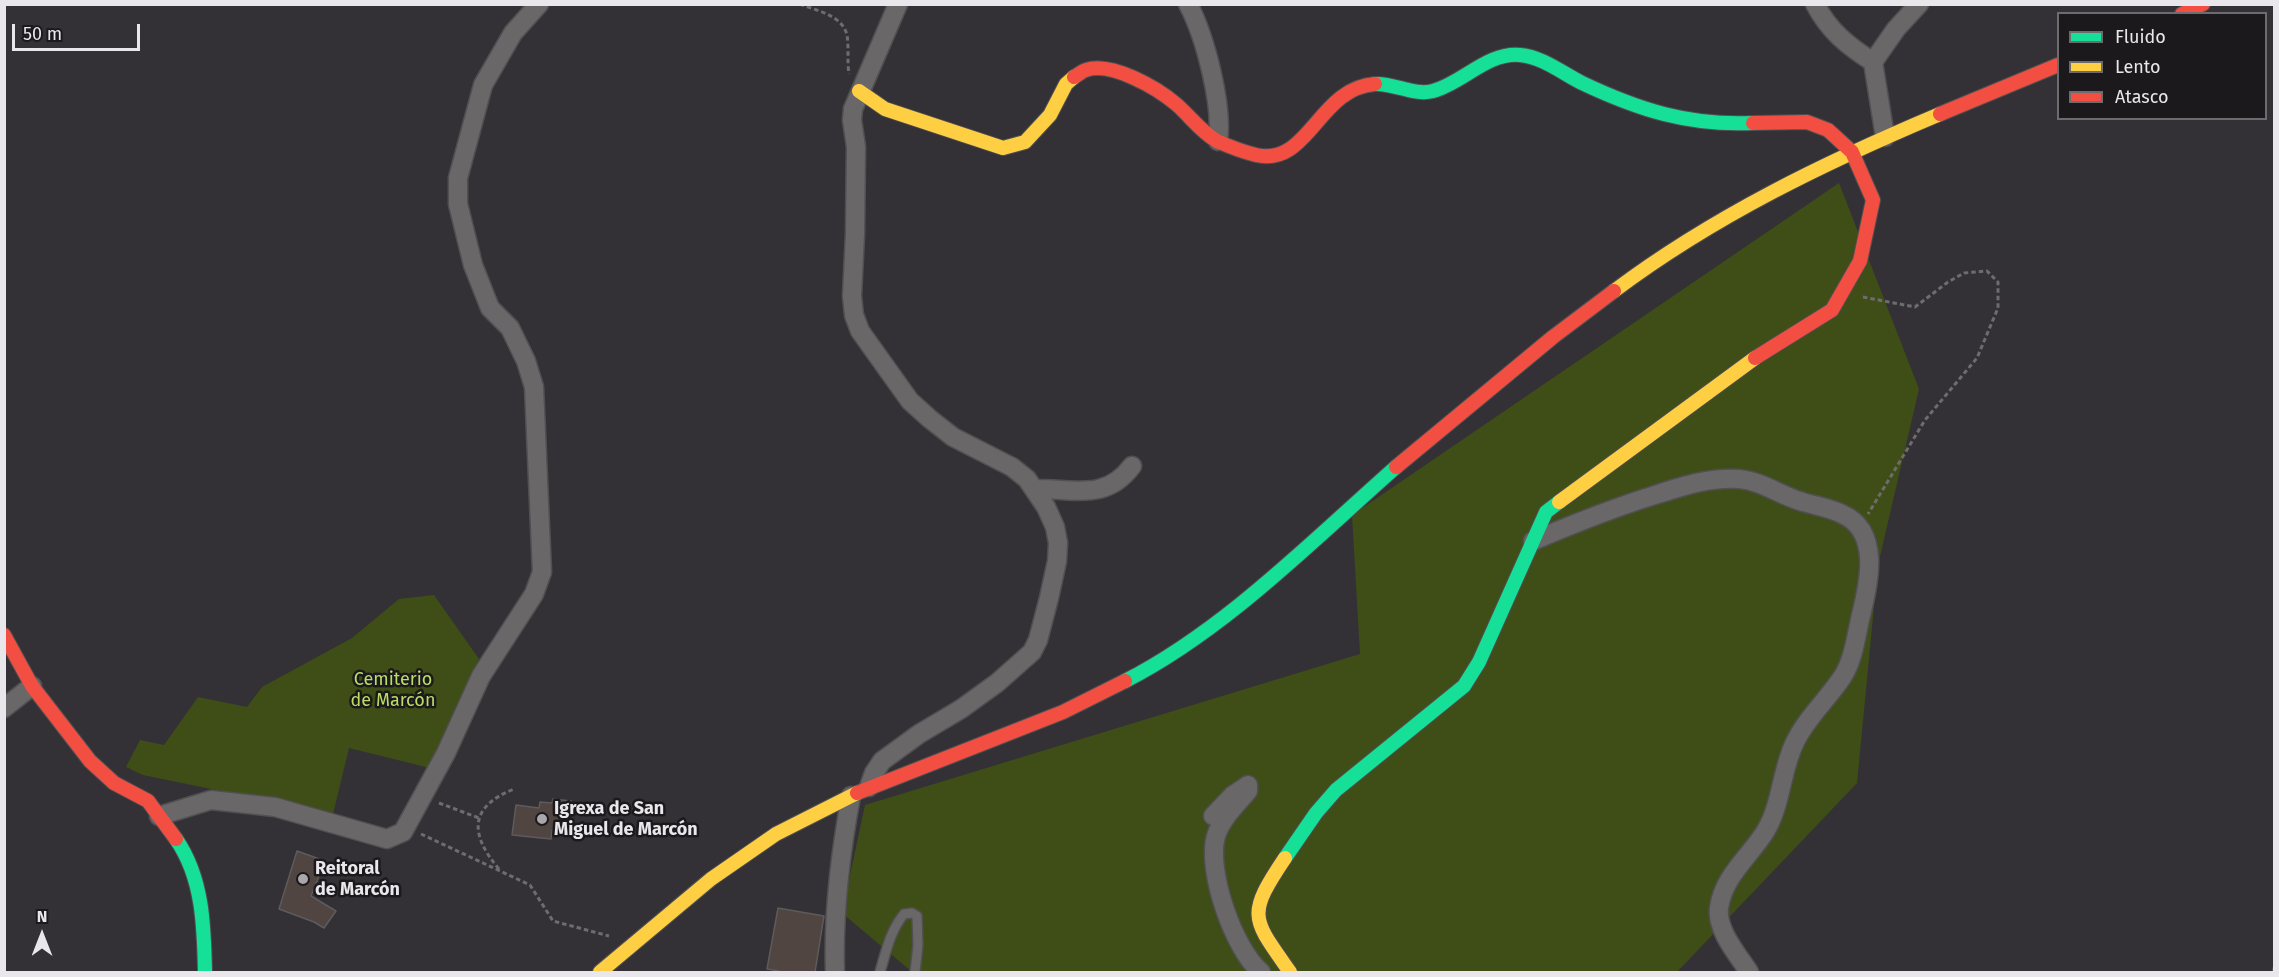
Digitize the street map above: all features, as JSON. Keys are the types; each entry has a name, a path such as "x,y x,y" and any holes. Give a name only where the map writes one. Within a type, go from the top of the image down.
{"street":[{"path":"159,816 211,800 275,807 387,839 403,832 446,753 481,676 534,594 542,572 534,387 526,361 510,328 490,308 473,265 458,204 458,178 483,85 513,33 539,4"},
{"path":"869,787 874,772 882,762 919,734 961,709 997,683 1032,652 1038,640 1049,598 1058,543 1055,527 1027,479 1012,467 953,437 910,401 860,331 854,315 852,296 856,147 852,120 854,85 898,4"},
{"path":"1188,4 1198,23 1214,88 1220,122 1218,141"},
{"path":"1815,4 1832,32 1873,62"},
{"path":"1885,137 1873,62 1896,29 1919,4"},
{"path":"2186,12 2204,4"},
{"path":"854,85 885,110 1003,148 1024,142 1039,128 1050,115 1066,84 1074,75 1084,70 1098,68 1116,71 1142,82 1175,103 1205,132 1218,141 1256,155 1272,156 1298,144 1330,105 1350,91 1365,85 1383,84 1430,92 1446,87 1491,60 1521,55 1536,58 1580,82 1627,103 1679,118 1726,124 1788,120 1807,123 1828,130 1852,152 1873,200 1860,261 1832,310 1762,353 1546,512 1479,662 1464,686 1336,789 1316,813 1270,880 1260,900 1257,918 1262,932 1290,972"},
{"path":"600,972 660,920 776,834 869,787 1063,712 1132,677 1205,632 1290,561 1426,440 1552,337 1642,270 1701,232 1792,180 1885,137 2057,65"},
{"path":"1034,489 1075,491 1098,489 1116,484 1132,466"},
{"path":"1533,541 1618,507 1694,483 1729,479 1742,479 1763,485 1797,500 1844,514 1859,528 1866,540 1870,556 1869,581 1851,658 1842,676 1805,723 1794,744 1773,817 1765,832 1727,883 1721,899 1719,910 1724,931 1749,972"},
{"path":"4,635 32,686 90,762 114,783 148,801 184,851 204,916 205,972"},
{"path":"4,708 32,686"},
{"path":"1213,816 1233,795 1248,785 1248,791 1225,819 1216,835 1212,858 1216,882 1232,927 1246,955 1261,972"},
{"path":"835,972 834,932 840,858 851,796"}],"lane":[{"path":"880,972 896,923 904,914 912,914 916,916 918,945 915,972"}],"path":[{"path":"800,4 827,14 840,22 847,35 854,85"},
{"path":"1842,293 1915,307 1964,273 1987,271 1998,282 1998,308 1977,358 1925,420 1859,528"},
{"path":"500,871 485,854 477,827 479,818 489,802 514,789"},
{"path":"423,796 479,818"},
{"path":"406,827 530,885 553,921 594,931"},
{"path":"2274,966 2274,972"}],"green space":[{"path":"1839,183 1919,389 1878,565 1857,783 1677,972 912,972 842,913 865,805 1360,654 1352,515"},
{"name":"Cemiterio de Marcón","path":"434,595 479,659 430,768 349,748 333,814 143,775 126,767 140,740 164,745 198,697 247,707 262,687 352,638 399,599"}],"building":[{"name":"Igrexa de San Miguel de Marcón","path":"553,799 571,801 568,832 552,830 551,839 512,835 516,805 539,808 540,802 552,803"},
{"name":"Reitoral de Marcón","path":"297,851 325,861 311,896 336,911 324,928 279,909"},
{"path":"778,908 824,916 815,972 779,972 767,969"}],"traffic: fast":[{"path":"1375,84 1419,92 1433,91 1455,82 1497,58 1520,55 1544,62 1582,83 1644,108 1707,122 1753,123"},
{"path":"1125,681 1162,660 1233,610 1300,554 1396,467"},
{"path":"1285,858 1316,813 1336,790 1464,686 1479,662 1546,512 1559,502"},
{"path":"176,839 185,854 197,886 203,920 205,972"}],"traffic: slow":[{"path":"859,91 885,109 1003,148 1025,142 1050,115 1066,84 1074,77"},
{"path":"1614,291 1691,238 1772,192 1855,151 1940,114"},
{"path":"1559,502 1755,358"},
{"path":"600,972 711,879 776,834 857,793"},
{"path":"1285,858 1264,893 1259,905 1259,916 1261,927 1268,940 1290,972"}],"traffic: jam":[{"path":"2186,12 2203,4"},
{"path":"1940,114 2057,65"},
{"path":"1074,77 1096,68 1108,69 1133,78 1168,98 1217,141 1256,155 1274,156 1289,150 1302,139 1340,98 1356,89 1375,84"},
{"path":"1753,123 1807,122 1828,130 1852,152 1873,200 1860,261 1832,310 1755,358"},
{"path":"1396,467 1553,337 1614,291"},
{"path":"4,635 32,686 90,761 114,783 148,801 176,839"},
{"path":"857,793 1063,712 1125,681"}],"place":[{"name":"Igrexa de San Miguel de Marcón","path":"542,819"},
{"name":"Reitoral de Marcón","path":"303,879"}]}
